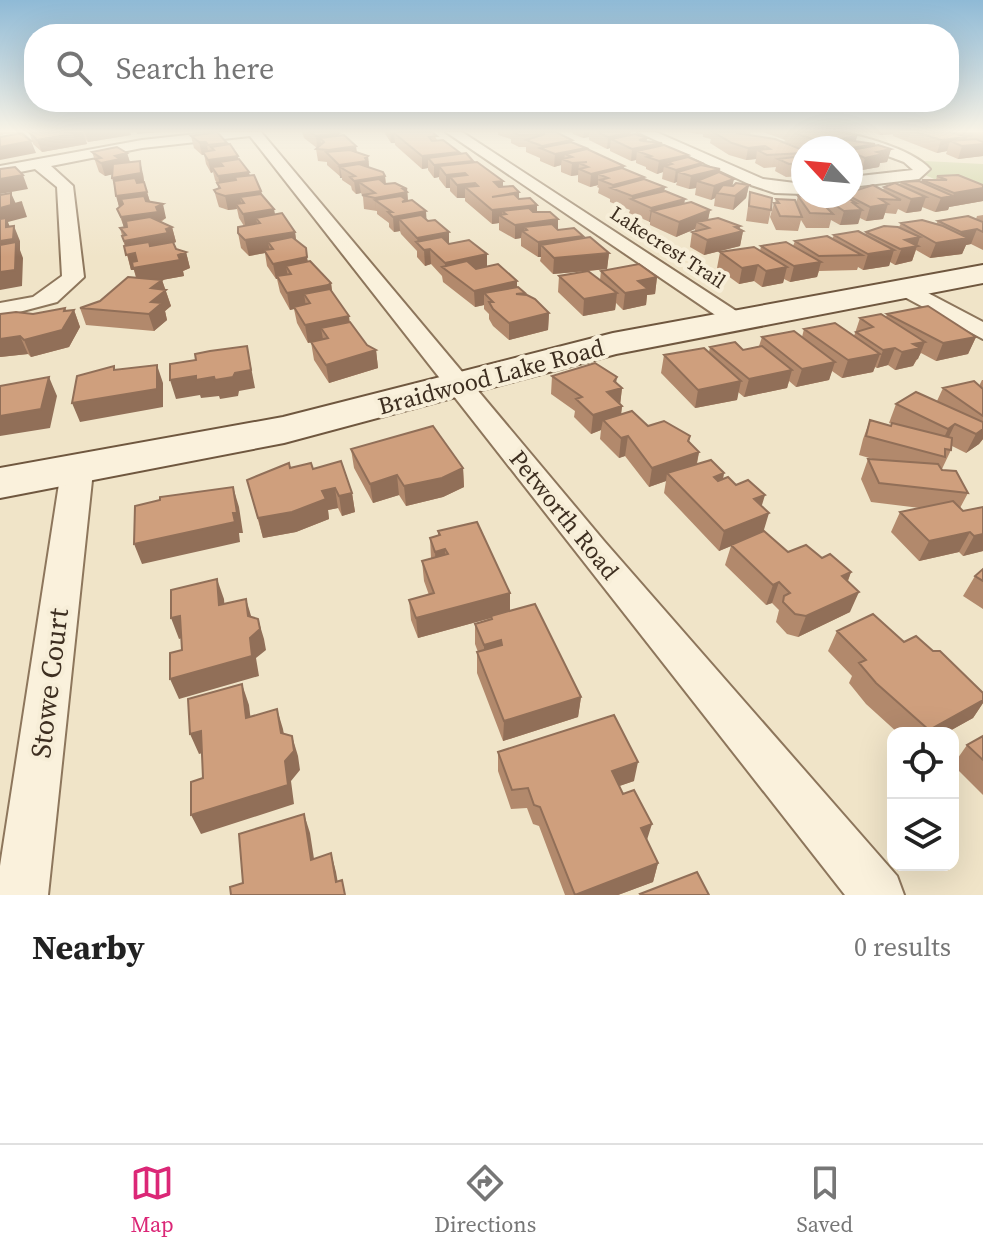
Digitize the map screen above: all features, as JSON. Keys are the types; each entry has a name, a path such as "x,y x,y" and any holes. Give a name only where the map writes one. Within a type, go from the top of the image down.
{"street":[{"path":"0,310 21,308 59,295 73,277 65,186 51,174"},
{"name":"Petworth Road","path":"285,174 878,895"},
{"name":"Lakecrest Trail","path":"516,174 738,320"},
{"path":"739,174 775,188 791,189"},
{"path":"863,181 919,174"},
{"name":"Braidwood Lake Road","path":"0,483 284,430 613,344 983,274"},
{"path":"907,289 983,332"},
{"name":"Stowe Court","path":"22,895 77,471"}],"green space":[{"path":"983,174 983,200 925,175"}],"building":[{"path":"0,174 23,175 0,179"},
{"path":"112,174 137,174 112,178"},
{"path":"351,174 385,176 354,181 350,177 355,176"},
{"path":"493,174 503,181 494,182 499,187 513,186 519,192 492,197 514,194 519,199 530,198 537,205 492,210 465,187 478,186 475,183 457,185 450,177"},
{"path":"598,174 636,174 644,177 613,185 600,180 608,178"},
{"path":"715,174 734,179 714,186 697,181"},
{"path":"254,175 261,191 225,196 214,190 220,188 217,183"},
{"path":"958,175 983,185 983,188 954,193 922,180 947,180 937,176"},
{"path":"135,178 137,183 144,182 147,192 116,196 114,181"},
{"path":"379,179 385,184 395,183 407,192 375,198 362,195 375,193 359,182"},
{"path":"644,179 665,187 632,196 611,188"},
{"path":"919,181 953,196 941,198 901,182"},
{"path":"736,183 749,185 735,196 717,193 723,185 733,186"},
{"path":"895,183 926,197 911,199 884,187"},
{"path":"873,185 901,200 880,199 888,204 870,207 863,203 863,188"},
{"path":"665,191 685,199 651,208 631,199"},
{"path":"750,192 772,198 771,210 749,206"},
{"path":"11,193 11,205 0,208 0,195"},
{"path":"261,194 274,209 243,214 236,204 244,203 240,197"},
{"path":"144,196 146,201 163,204 156,207 158,212 121,217 117,209 123,204 121,199"},
{"path":"401,196 406,200 402,202 412,200 426,211 393,217 388,212 392,212 375,200"},
{"path":"776,199 791,200 791,208 798,208 802,217 780,216 774,203 779,203"},
{"path":"691,202 710,210 679,222 652,211"},
{"path":"529,208 533,212 550,212 558,219 515,225 499,215 506,214 502,211"},
{"path":"806,208 827,208 833,214 810,213"},
{"path":"840,208 862,210 844,211"},
{"path":"282,213 295,232 245,240 238,233 238,227 260,223 256,218"},
{"path":"421,215 428,221 435,220 449,232 417,238 399,219"},
{"path":"968,216 983,222 983,232 977,229 961,232 938,221"},
{"path":"150,217 172,227 166,229 168,233 124,241 122,236 126,235 120,228 127,227 126,221"},
{"path":"6,218 6,227 14,226 13,239 0,241 0,219"},
{"path":"718,218 740,226 735,227 743,231 707,240 692,232 709,228 697,222"},
{"path":"922,220 968,238 936,243 901,223"},
{"path":"552,224 558,230 574,228 583,236 538,242 522,231 527,230 524,227"},
{"path":"884,226 898,227 920,237 905,240 918,246 900,249 866,232"},
{"path":"858,231 894,250 868,254 834,235"},
{"path":"827,236 862,255 819,256 795,241"},
{"path":"292,237 306,248 307,257 273,264 264,250 273,249 268,242"},
{"path":"442,237 449,244 469,240 487,254 445,263 430,249 424,250 416,242"},
{"path":"590,237 609,253 554,258 541,245"},
{"path":"16,242 15,270 0,272 0,245"},
{"path":"149,242 150,246 173,242 176,249 186,252 178,255 180,260 133,268 132,262 137,261 135,253 126,255 124,246"},
{"path":"786,242 821,262 794,266 761,246"},
{"path":"754,247 787,267 766,271 758,265 742,268 720,252"},
{"path":"310,261 331,283 287,293 277,276 291,274 286,266"},
{"path":"467,261 476,269 498,264 517,281 474,291 442,267"},
{"path":"639,264 657,277 638,281 648,289 625,293 601,271"},
{"path":"588,271 617,293 584,299 559,276"},
{"path":"128,277 162,280 151,288 166,290 151,302 162,303 149,314 80,308 100,301"},
{"path":"518,287 525,293 516,294 535,299 549,313 509,323 493,309 489,302 493,302 484,293"},
{"path":"330,289 349,316 305,325 294,307 310,303 304,294"},
{"path":"928,306 976,337 943,343 887,314"},
{"path":"65,308 64,311 74,310 62,330 24,340 20,336 0,339 0,314 33,314"},
{"path":"881,314 925,342 913,344 920,348 902,352 895,348 883,350 856,332 873,327 860,318"},
{"path":"350,322 367,345 376,350 326,365 311,342 328,338 321,328"},
{"path":"835,323 880,354 848,360 804,329"},
{"path":"794,331 835,362 802,369 762,337"},
{"path":"735,342 743,350 762,346 792,370 749,379 710,347"},
{"path":"247,346 251,370 215,380 214,377 196,380 196,376 170,380 170,364 196,360 195,354"},
{"path":"704,348 741,381 698,390 664,355"},
{"path":"595,363 617,377 614,381 622,388 607,392 622,406 593,415 576,399 582,397 552,376"},
{"path":"157,365 157,389 72,403 77,376 114,366 114,370"},
{"path":"49,377 41,409 0,416 0,386"},
{"path":"974,381 983,389 983,416 943,388"},
{"path":"916,392 983,422 983,429 976,434 955,424 948,429 896,404"},
{"path":"632,411 648,426 664,421 690,436 688,441 699,452 652,468 628,436 621,438 603,420"},
{"path":"870,420 952,438 951,450 945,449 945,457 866,436"},
{"path":"433,426 463,468 442,478 404,486 397,475 370,484 351,449"},
{"path":"868,459 938,464 942,470 956,471 968,493 879,483"},
{"path":"711,460 724,473 714,477 718,481 728,477 736,485 748,480 765,495 754,499 769,513 724,531 667,473"},
{"path":"341,461 352,493 339,496 335,488 322,491 326,499 292,512 258,518 247,480 289,463 290,468 311,463 313,469"},
{"path":"233,487 237,513 233,513 235,522 134,544 135,506 160,500 160,497"},
{"path":"953,501 963,511 983,507 983,534 974,536 970,532 929,541 900,512"},
{"path":"477,522 510,593 416,618 409,600 434,593 422,561 448,554 445,549 435,552 430,538 440,535 438,531"},
{"path":"764,531 788,552 806,545 822,558 830,554 851,572 842,576 859,592 806,616 795,614 783,602 784,596 790,593 779,582 773,585 731,545"},
{"path":"983,569 983,581 975,576"},
{"path":"217,579 219,605 246,599 248,616 258,619 260,629 250,638 252,656 170,679 170,653 182,650 180,616 171,618 171,590"},
{"path":"535,604 581,697 504,721 477,652 502,645 501,640 484,645 475,624 492,619 491,616"},
{"path":"873,614 904,642 916,636 933,651 940,651 983,693 983,700 934,727 926,727 876,683 859,663 866,660 837,631"},
{"path":"242,684 246,718 277,709 281,733 292,736 294,751 285,761 288,785 191,815 191,782 203,778 201,731 190,734 188,699"},
{"path":"614,715 638,762 612,771 623,794 634,790 652,824 641,828 658,863 575,895 540,807 534,805 528,788 512,790 498,752"},
{"path":"983,736 983,760 967,745"},
{"path":"304,814 311,860 331,853 336,882 342,880 345,895 231,895 230,887 243,883 239,834"},
{"path":"697,872 709,895 640,894"}]}
